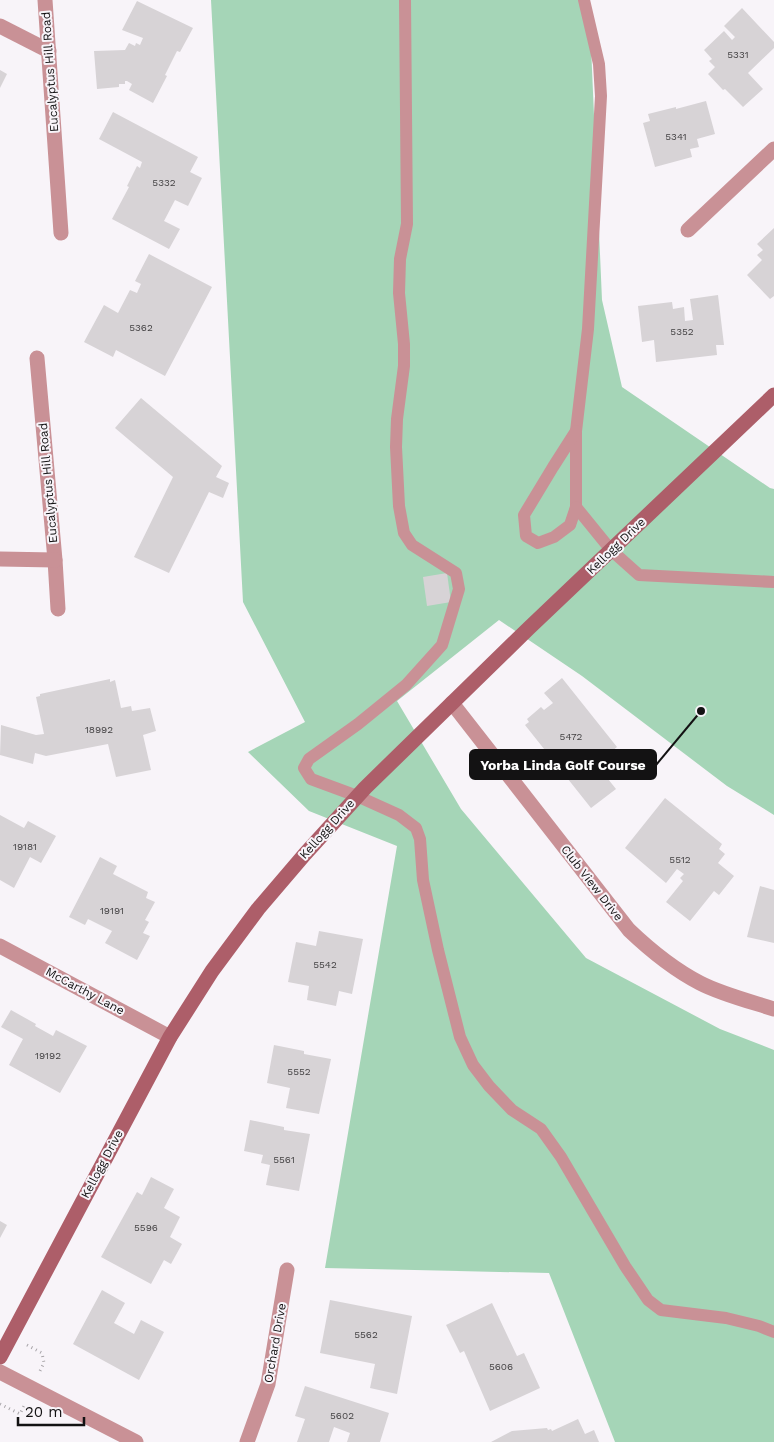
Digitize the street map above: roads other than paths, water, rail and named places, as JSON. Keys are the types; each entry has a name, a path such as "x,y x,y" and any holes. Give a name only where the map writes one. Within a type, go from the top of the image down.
{"main road":[{"name":"Kellogg Drive","path":"0,1357 170,1036 212,971 258,910 357,796 774,395"}],"street":[{"name":"Eucalyptus Hill Road","path":"45,0 61,233"},
{"path":"0,26 48,51"},
{"path":"688,230 774,149"},
{"name":"Eucalyptus Hill Road","path":"37,358 58,609"},
{"path":"0,559 55,560"},
{"name":"Club View Drive","path":"452,703 629,930 666,963 702,984 774,1009"},
{"name":"McCarthy Lane","path":"0,946 170,1036"},
{"name":"Orchard Drive","path":"247,1442 268,1384 287,1270"},
{"path":"0,1372 136,1442"}],"lane":[{"path":"405,0 407,224 400,259 399,293 404,344 404,366 397,419 396,447 399,506 404,534 412,544 456,573 459,589 442,645 406,685 358,724 309,759 304,768 311,780 357,796 399,815 416,828 420,840 423,880 438,950 460,1036 473,1065 489,1086 512,1110 541,1129 561,1157 620,1258 648,1300 661,1310 726,1318 759,1326 774,1332"},
{"path":"576,431 524,515 526,536 538,543 554,537 570,525 576,507 576,431 588,329 601,96 600,64 584,0"},
{"path":"576,507 611,550 639,575 774,582"}],"place":[{"name":"Yorba Linda Golf Course","path":"701,711"}]}
